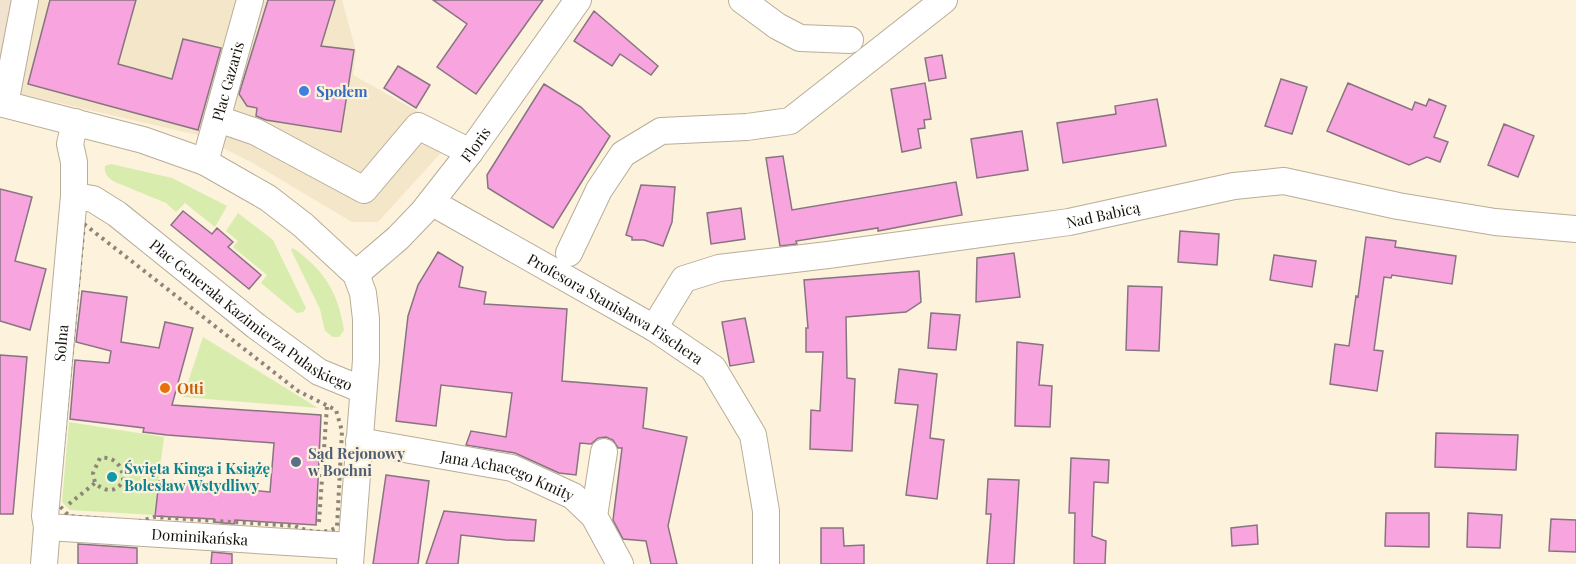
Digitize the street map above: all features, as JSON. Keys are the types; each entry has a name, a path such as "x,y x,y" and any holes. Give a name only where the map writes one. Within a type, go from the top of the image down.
{"street":[{"path":"26,0 3,103 143,140 205,162 268,198 303,225 356,274"},
{"name":"Plac Gazaris","path":"205,162 250,0"},
{"name":"Floris","path":"356,274 398,238 431,202 470,152 578,0"},
{"path":"742,0 777,26 800,38 850,40"},
{"path":"569,253 599,190 622,154 661,131 747,127 790,121 944,0"},
{"path":"218,118 256,132 364,190 418,126 470,152"},
{"name":"Solna","path":"44,564 55,519 45,516 74,196 74,162 70,144 75,122"},
{"name":"Nad Babicą","path":"654,328 684,279 719,268 1069,222 1234,186 1284,181 1420,210 1495,222 1576,229"},
{"name":"Plac Generała Kazimierza Pułaskiego","path":"74,196 93,199 117,214 256,326 320,372 363,390 366,319 363,293 356,274"},
{"name":"Profesora Stanisława Fischera","path":"431,202 654,328 713,368 753,435 766,512 766,564"},
{"path":"350,555 363,390"},
{"name":"Jana Achacego Kmity","path":"359,441 512,468 573,496 594,516 620,564"},
{"path":"594,516 604,452"},
{"name":"Dominikańska","path":"55,519 350,555"}],"path":[{"path":"84,224 298,391 336,410 342,430 337,526 330,532 307,531 295,526 154,517 137,522 69,516 55,519 84,224"},
{"path":"319,531 327,406"},
{"path":"108,457 122,469 123,482 118,488 110,491 102,489 95,483 93,473 100,458 108,457"},
{"path":"55,519 95,483"}],"shaded area":[{"path":"0,0 30,0 0,89"},
{"path":"30,0 342,0 356,51 353,75 447,128 460,132 378,222 352,222 251,162 197,135 12,92"}],"green space":[{"path":"111,164 172,178 227,206 215,227 185,203 176,212 166,203 115,182 108,177 105,171 105,166"},
{"path":"238,213 273,240 306,308 303,312 297,313 261,283 267,275 233,247 238,241 226,231"},
{"path":"293,248 313,265 328,283 338,304 344,330 339,337 333,337 325,331 320,309 291,250"},
{"path":"203,337 318,408 183,397"},
{"path":"69,422 164,437 154,515 70,510 62,502"}],"building":[{"path":"50,0 136,0 118,64 172,79 183,39 221,48 198,130 28,84"},
{"name":"Społem","path":"268,0 335,0 321,46 354,50 341,132 266,120 256,116 257,108 247,106 239,94"},
{"path":"433,0 543,0 476,94 437,67 467,24"},
{"path":"594,11 658,66 651,75 620,54 612,66 574,41"},
{"path":"942,55 946,78 929,81 925,58"},
{"path":"398,66 430,85 416,108 384,88"},
{"path":"1281,79 1307,87 1292,134 1265,126"},
{"path":"925,83 931,119 924,120 925,128 918,129 921,148 902,152 891,89"},
{"path":"1348,83 1412,110 1415,102 1426,106 1429,99 1446,106 1434,137 1448,142 1440,162 1427,157 1409,165 1327,131"},
{"path":"544,84 581,107 610,136 553,228 488,188 487,175"},
{"path":"1157,99 1166,146 1063,163 1057,123 1116,114 1115,106"},
{"path":"1504,124 1534,136 1518,177 1488,165"},
{"path":"1022,131 1028,170 977,178 971,139"},
{"path":"783,156 792,210 956,182 962,215 878,231 878,228 796,241 797,244 780,246 766,158"},
{"path":"641,185 675,187 672,222 663,246 644,240 632,240 632,237 626,235"},
{"path":"0,189 32,197 15,261 46,269 30,330 0,321"},
{"path":"741,208 745,239 711,244 707,213"},
{"path":"183,211 212,234 217,228 233,242 228,247 261,275 249,289 171,225"},
{"path":"1180,231 1219,234 1217,265 1178,262"},
{"path":"1366,237 1396,241 1395,247 1456,256 1452,284 1392,275 1391,278 1384,277 1374,350 1383,351 1377,391 1330,384 1335,344 1349,346"},
{"path":"438,252 463,267 459,287 486,292 484,304 567,309 562,381 647,388 643,428 687,437 668,526 677,564 651,564 646,541 623,539 613,520 622,448 618,448 613,440 606,437 598,438 591,444 580,443 576,475 559,473 515,453 466,445 471,431 506,437 512,393 441,385 436,426 396,421 408,316 418,285"},
{"path":"1014,253 1020,297 976,302 977,258"},
{"path":"1274,255 1316,261 1312,287 1270,280"},
{"path":"919,271 921,302 906,312 846,317 847,378 855,379 852,451 810,449 811,410 820,411 823,352 806,352 806,328 808,328 804,280"},
{"path":"1128,286 1162,287 1159,351 1126,350"},
{"path":"82,291 127,297 121,342 159,348 165,322 193,328 172,405 321,415 316,525 235,520 234,524 214,522 214,519 155,516 159,481 270,492 274,443 167,435 143,432 144,428 70,419 75,360 109,363 111,351 76,342"},
{"path":"931,313 960,315 956,350 928,348"},
{"path":"745,318 754,362 730,366 722,322"},
{"path":"1017,342 1043,345 1039,385 1052,386 1050,427 1015,426"},
{"path":"0,355 27,357 13,514 0,514"},
{"path":"899,369 937,374 930,438 944,440 937,499 906,495 918,405 895,403"},
{"path":"1436,433 1518,435 1516,470 1435,467"},
{"path":"1071,458 1109,460 1108,483 1094,482 1092,536 1106,541 1105,564 1074,564 1075,513 1069,513"},
{"path":"386,475 429,481 418,564 373,564"},
{"path":"988,479 1019,480 1014,564 987,564 991,514 986,514"},
{"path":"444,511 536,520 534,541 461,535 458,564 426,564"},
{"path":"1386,513 1429,513 1429,547 1385,546"},
{"path":"1468,513 1502,515 1500,548 1467,547"},
{"path":"1551,519 1576,520 1576,552 1549,551"},
{"path":"1257,525 1258,544 1232,546 1231,528"},
{"path":"821,528 843,528 844,546 864,545 864,564 821,564"},
{"path":"78,544 137,548 137,564 78,564"},
{"path":"212,552 232,554 232,564 211,564"}],"place":[{"name":"Społem","path":"304,91"},
{"name":"Otti","path":"165,388"},
{"name":"Sąd Rejonowy w Bochni","path":"296,462"},
{"name":"Święta Kinga i Książę Bolesław Wstydliwy","path":"112,477"}]}
